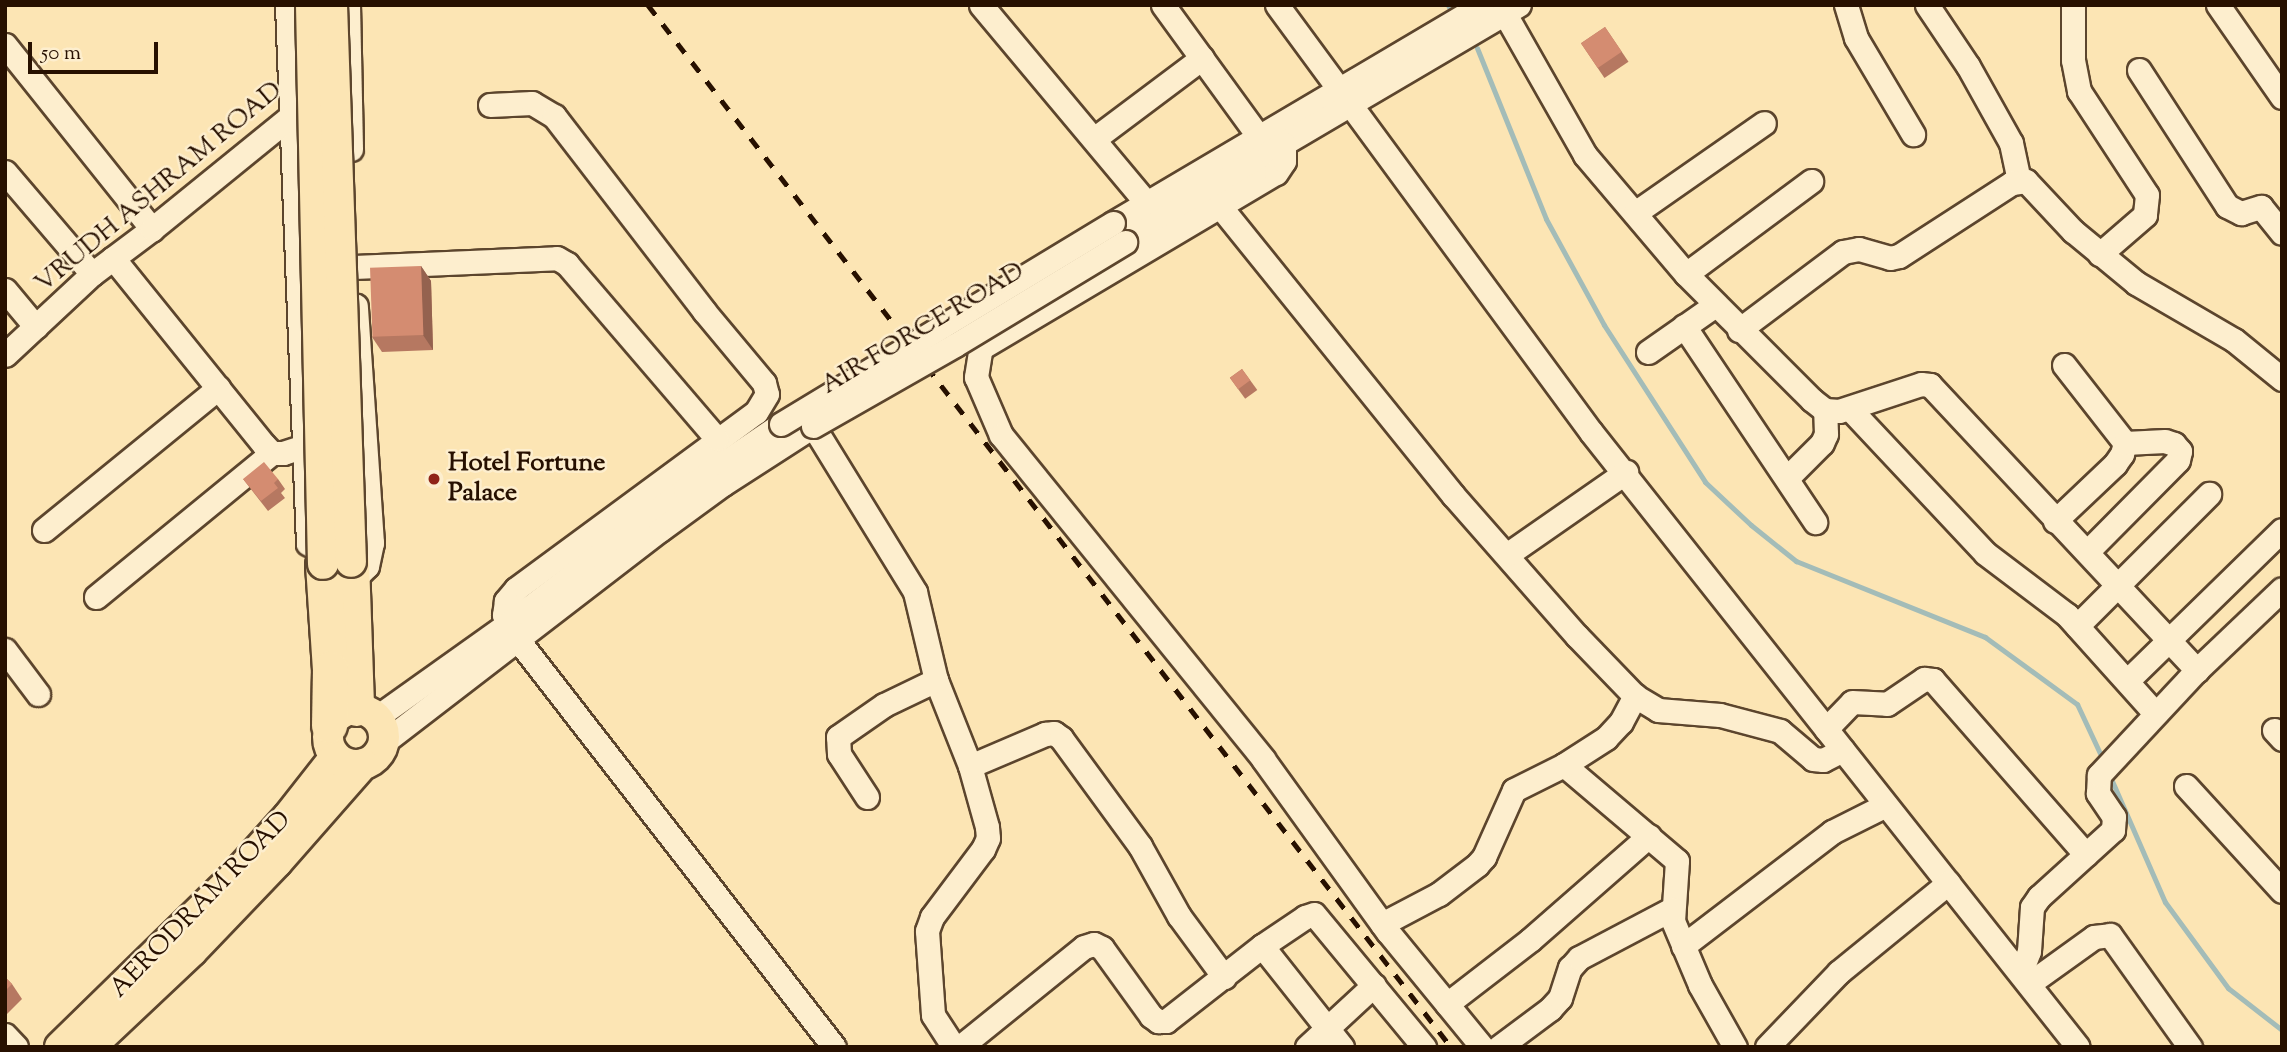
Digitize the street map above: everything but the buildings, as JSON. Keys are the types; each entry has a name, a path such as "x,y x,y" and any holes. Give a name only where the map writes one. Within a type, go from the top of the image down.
{"highway":[{"path":"338,573 357,735"}],"main road":[{"path":"311,5 338,573"},
{"path":"332,5 338,573"},
{"name":"AERODRAM ROAD","path":"60,1047 233,878 289,817 357,735"},
{"name":"AERODRAM ROAD","path":"90,1047 192,951 268,872 357,735"}],"street":[{"path":"287,5 309,554 312,569 338,573 367,566 372,543 354,267 348,5"},
{"path":"981,5 1161,221"},
{"path":"1163,5 1284,161 1276,173 981,338 976,377 1001,435 1263,759 1382,924 1482,1047"},
{"path":"1277,5 1591,432 1626,472 2078,1047"},
{"name":"AIR FORCE ROAD","path":"513,631 684,489 782,424 1119,232 1161,221 1271,144 1346,98 1482,5"},
{"path":"1846,5 1856,38 1913,134"},
{"path":"1927,5 1968,65 2011,143 2019,181"},
{"path":"2073,5 2074,70 2079,91 2147,195 2145,215 2100,254"},
{"path":"2218,5 2282,97"},
{"path":"1512,10 1576,142 1686,274 1739,330 1825,410 1850,410 1921,384 1930,385 2197,670"},
{"name":"AIR FORCE ROAD","path":"1346,98 1512,10"},
{"path":"5,45 152,229"},
{"path":"1094,139 1202,58"},
{"name":"VRUDH ASHRAM ROAD","path":"5,355 92,274 152,229 350,66"},
{"path":"2139,70 2227,206 2241,213 2261,206 2282,233"},
{"path":"490,105 532,103 554,116 704,311 764,383 767,394 764,404 516,589 506,601 504,615 513,631 834,1047"},
{"path":"1635,214 1764,123"},
{"name":"AIR FORCE ROAD","path":"357,735 513,631 723,484 813,426 981,338 1119,232 1146,202 1271,144"},
{"path":"5,172 92,274"},
{"path":"1686,274 1811,181"},
{"path":"1739,330 1843,252 1859,249 1891,258 1899,256 2019,181 2033,185 2073,231 2145,290 2234,340 2282,379"},
{"path":"1219,205 1453,495 1508,554 1577,636 1635,696 1658,710 1720,715 1780,731 1813,759 1823,760 1843,750"},
{"path":"113,258 272,453"},
{"path":"354,267 557,258 567,264 717,439"},
{"path":"5,290 36,327"},
{"path":"1648,352 1714,304"},
{"path":"1684,326 1815,522"},
{"path":"2064,365 2125,443"},
{"path":"44,530 218,388"},
{"path":"1787,478 1822,443 1826,434 1825,410"},
{"path":"1850,410 1985,553 2077,626 2155,713"},
{"path":"813,426 915,592 936,680 970,766 988,838 932,917 927,931 933,1015 954,1047"},
{"path":"2087,552 2178,460 2180,451 2174,444 2165,441 2125,443"},
{"path":"2055,521 2115,464 2125,443"},
{"path":"96,597 272,453 283,453 304,446"},
{"path":"1508,554 1626,472"},
{"path":"2077,626 2209,494"},
{"path":"2127,681 2282,530"},
{"path":"2025,977 2032,907 2108,835 2116,822 2098,793 2099,775 2197,670 2282,589"},
{"path":"5,650 38,694"},
{"path":"867,797 839,754 838,737 884,705 936,680"},
{"path":"1826,729 1852,702 1887,704 1917,682 1933,680 2086,855"},
{"path":"1382,924 1439,894 1477,866 1514,790 1564,765 1606,738 1621,722 1635,696"},
{"path":"970,766 1045,734 1054,733 1061,738 1140,846 1179,916 1224,977"},
{"path":"1564,765 1677,861 1672,909 1683,946 1700,985 1735,1047"},
{"path":"2186,786 2282,891"},
{"path":"1683,946 1832,832 1886,806"},
{"path":"1447,1004 1530,940 1649,836"},
{"path":"1767,1047 1839,972 1948,883"},
{"path":"1499,1047 1550,1009 1560,998 1570,968 1579,958 1672,909"},
{"path":"960,1047 1084,947 1094,944 1109,957 1150,1016 1158,1021 1173,1017 1262,946 1305,917 1314,914 1424,1047"},
{"path":"2025,977 2094,937 2110,935 2190,1047"},
{"path":"1262,946 1342,1047"},
{"path":"1307,1047 1374,985"},
{"path":"5,1035 16,1047"}],"waterway":[{"path":"1477,48 1546,219 1604,325 1705,482 1751,525 1796,561 1985,637 2077,704 2104,762"},
{"path":"2109,774 2165,902 2228,988 2282,1030"}],"railway":[{"path":"648,5 1451,1047"}],"place":[{"name":"Hotel Fortune Palace","path":"434,479"}]}
